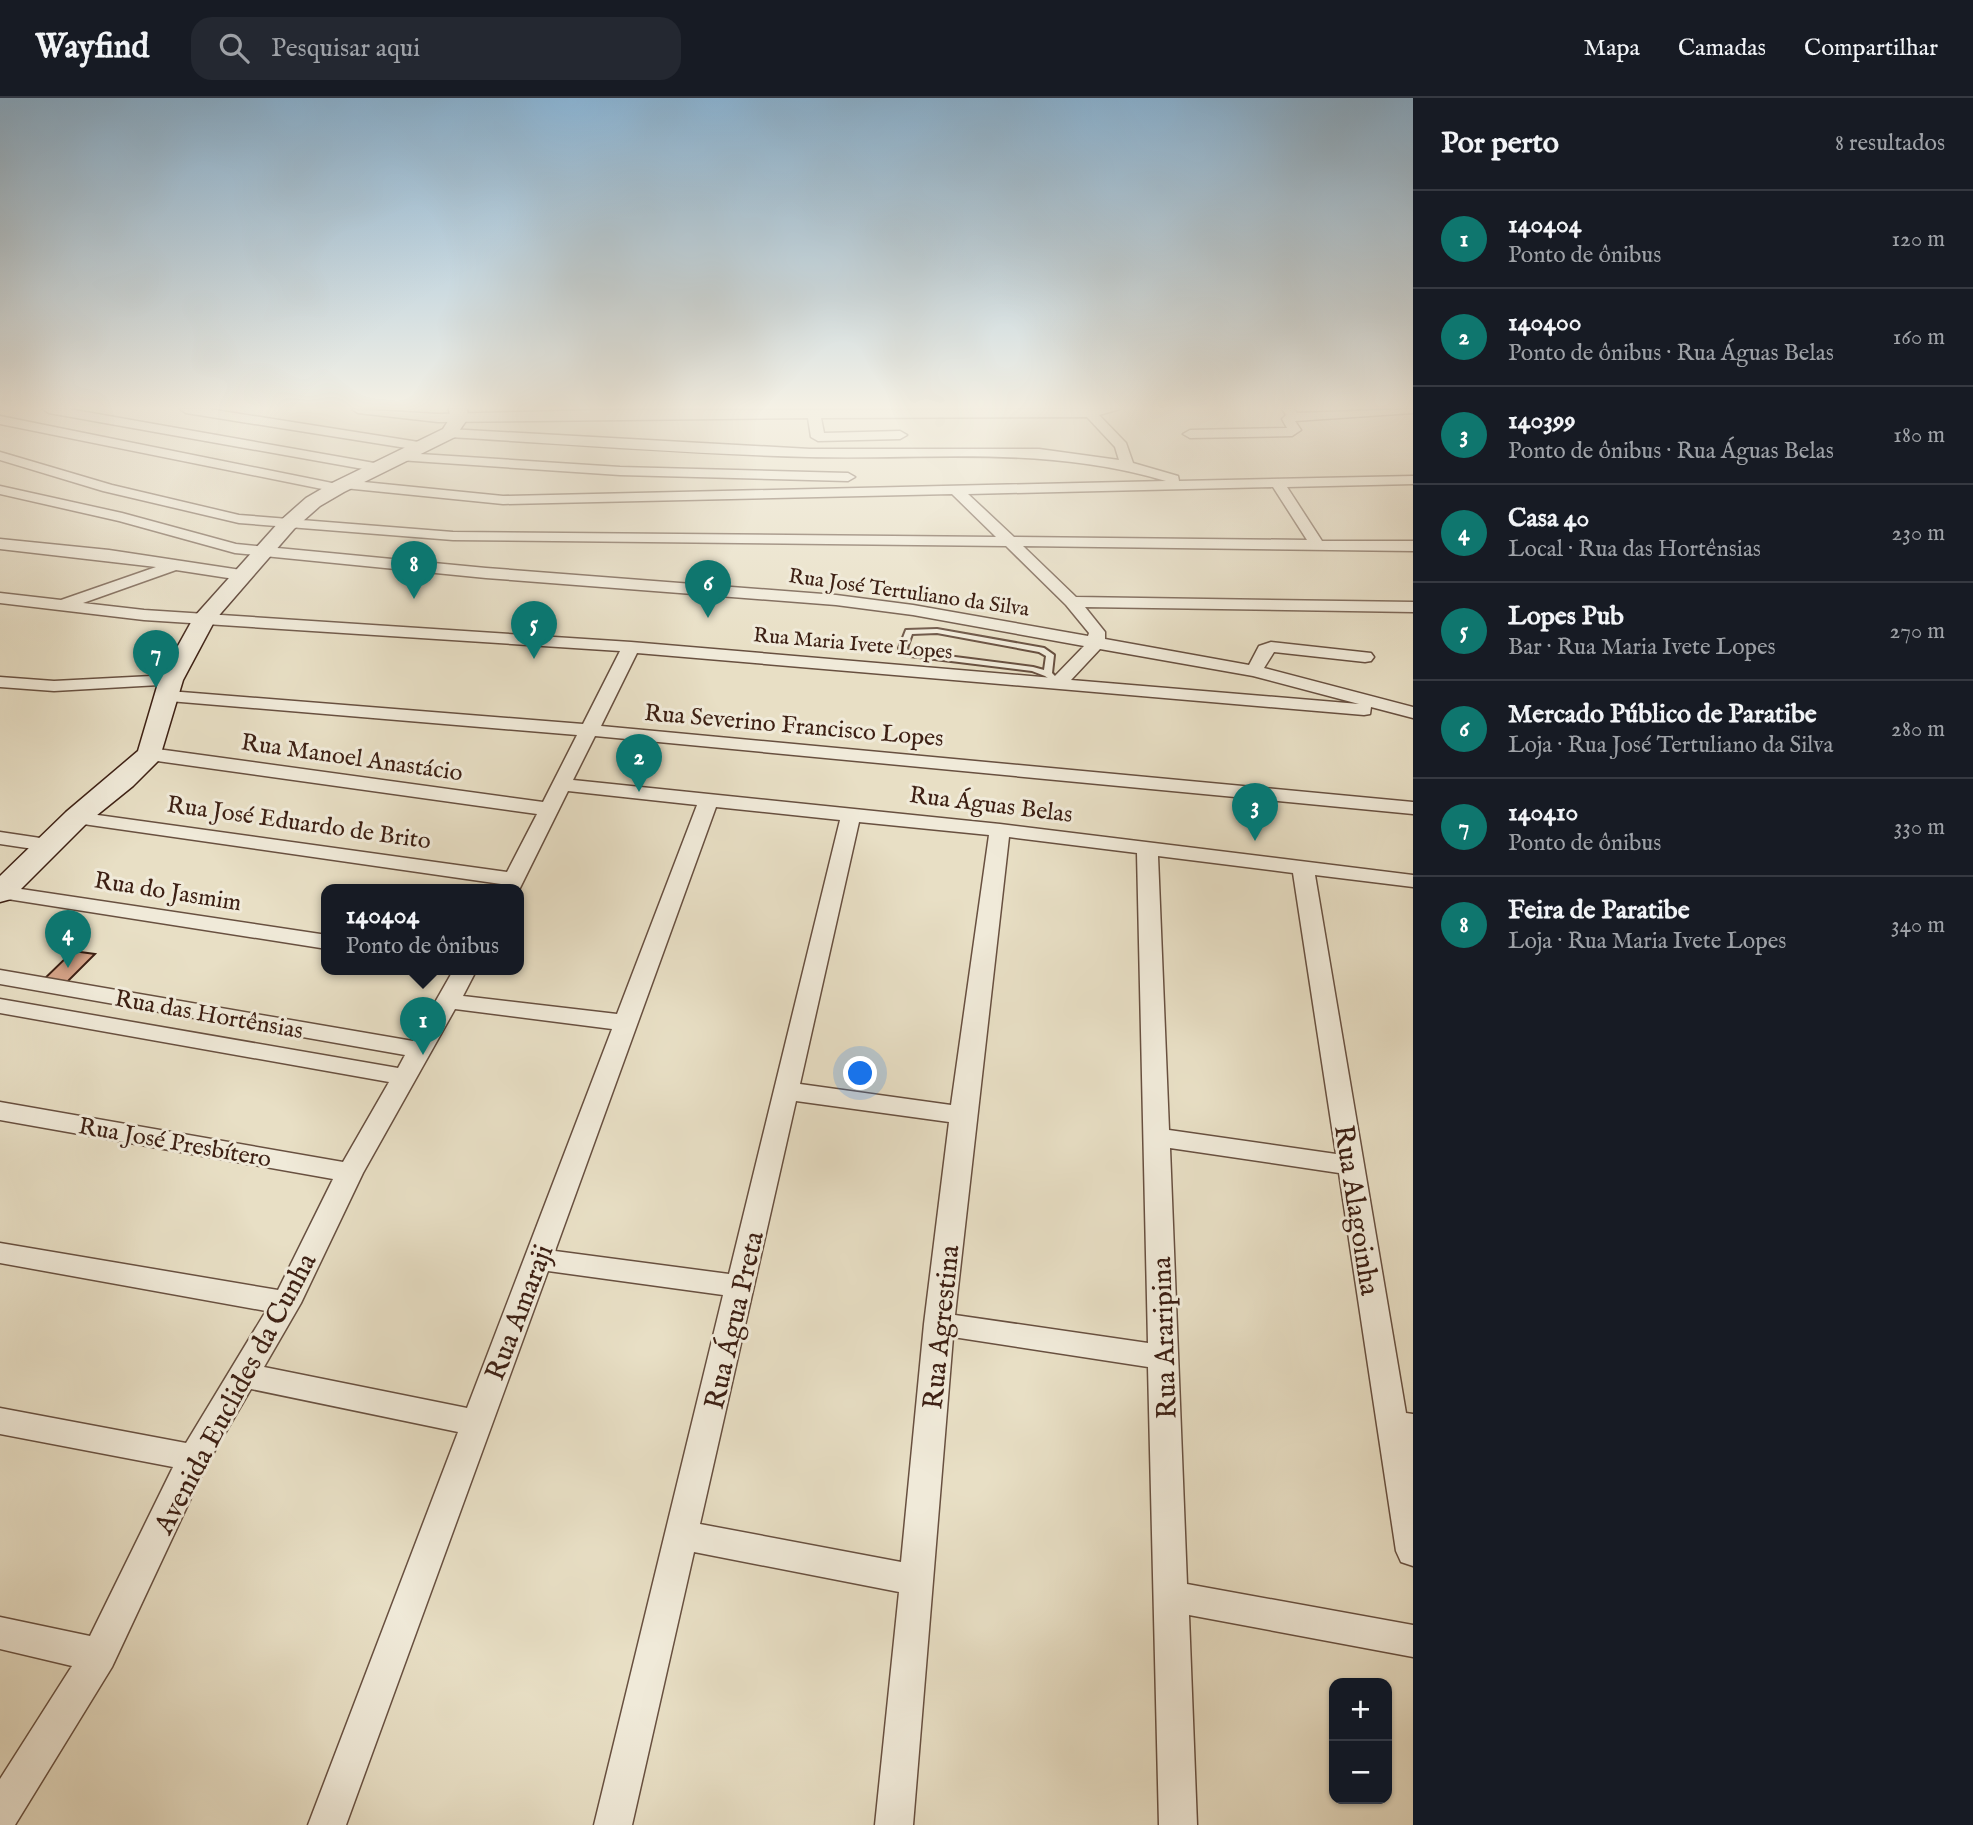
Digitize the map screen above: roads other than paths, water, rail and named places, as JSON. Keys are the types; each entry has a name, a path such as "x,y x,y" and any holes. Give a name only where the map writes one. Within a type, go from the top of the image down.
{"main road":[{"path":"0,892 76,818 124,780 150,754 170,688 205,617 287,525 313,502 334,490"}],"street":[{"name":"Rua José Tertuliano da Silva","path":"0,490 139,521 212,544 486,573 836,600 1254,671 1413,713"},
{"path":"115,490 229,517 287,525 499,538 1413,546"},
{"path":"382,490 492,499 696,490"},
{"path":"956,490 972,490"},
{"path":"956,490 1072,602 1097,632 1096,643 1053,678"},
{"path":"1281,490 1317,545"},
{"path":"0,544 99,554 241,575"},
{"path":"59,606 173,566"},
{"name":"Rua Maria Ivete Lopes","path":"0,598 144,615 205,617 1053,678 1413,713"},
{"path":"1072,602 1413,607"},
{"path":"512,884 547,809 562,785 586,732 631,647"},
{"path":"1254,671 1265,650 1270,647 1365,657"},
{"name":"Rua Severino Francisco Lopes","path":"0,682 170,688 586,732 781,746 1413,808"},
{"name":"Rua Manoel Anastácio","path":"150,754 547,809"},
{"name":"Rua Águas Belas","path":"562,785 999,830 1413,881"},
{"name":"Rua Amaraji","path":"327,1825 709,800"},
{"name":"Rua Água Preta","path":"613,1825 850,814"},
{"name":"Rua José Eduardo de Brito","path":"76,818 512,884"},
{"name":"Rua Agrestina","path":"894,1825 910,1679 939,1324 962,1115 999,830"},
{"path":"0,838 47,845"},
{"name":"Rua Araripina","path":"1147,850 1178,1825"},
{"name":"Rua Alagoinha","path":"1303,869 1351,1165 1402,1425 1413,1551"},
{"name":"Rua do Jasmim","path":"0,892 321,941"},
{"name":"Avenida Euclides da Cunha","path":"0,1814 99,1655 194,1458 286,1303 350,1173 462,975"},
{"name":"Rua das Hortênsias","path":"0,978 411,1064"},
{"path":"446,1001 627,1023"},
{"name":"Rua das Hortênsias","path":"0,1006 411,1064"},
{"path":"786,1091 962,1115"},
{"name":"Rua José Presbítero","path":"0,1111 350,1173"},
{"path":"1156,1137 1351,1165"},
{"path":"0,1254 286,1303"},
{"path":"538,1259 740,1286"},
{"path":"939,1324 1164,1357"},
{"path":"244,1375 477,1423"},
{"path":"0,1421 194,1458"},
{"path":"682,1535 916,1580"},
{"path":"1169,1596 1413,1641"},
{"path":"0,1633 99,1655"}],"lane":[{"path":"937,631 1041,650 1050,655 1053,678 923,657 905,653 903,648 909,632 937,631"}],"place":[{"name":"Feira de Paratibe","path":"414,599"},
{"name":"Mercado Público de Paratibe","path":"708,618"},
{"name":"Lopes Pub","path":"534,659"},
{"name":"140410","path":"156,688"},
{"name":"140400","path":"639,792"},
{"name":"140399","path":"1255,841"},
{"name":"Casa 40","path":"68,968"},
{"name":"140404","path":"423,1055"}]}
